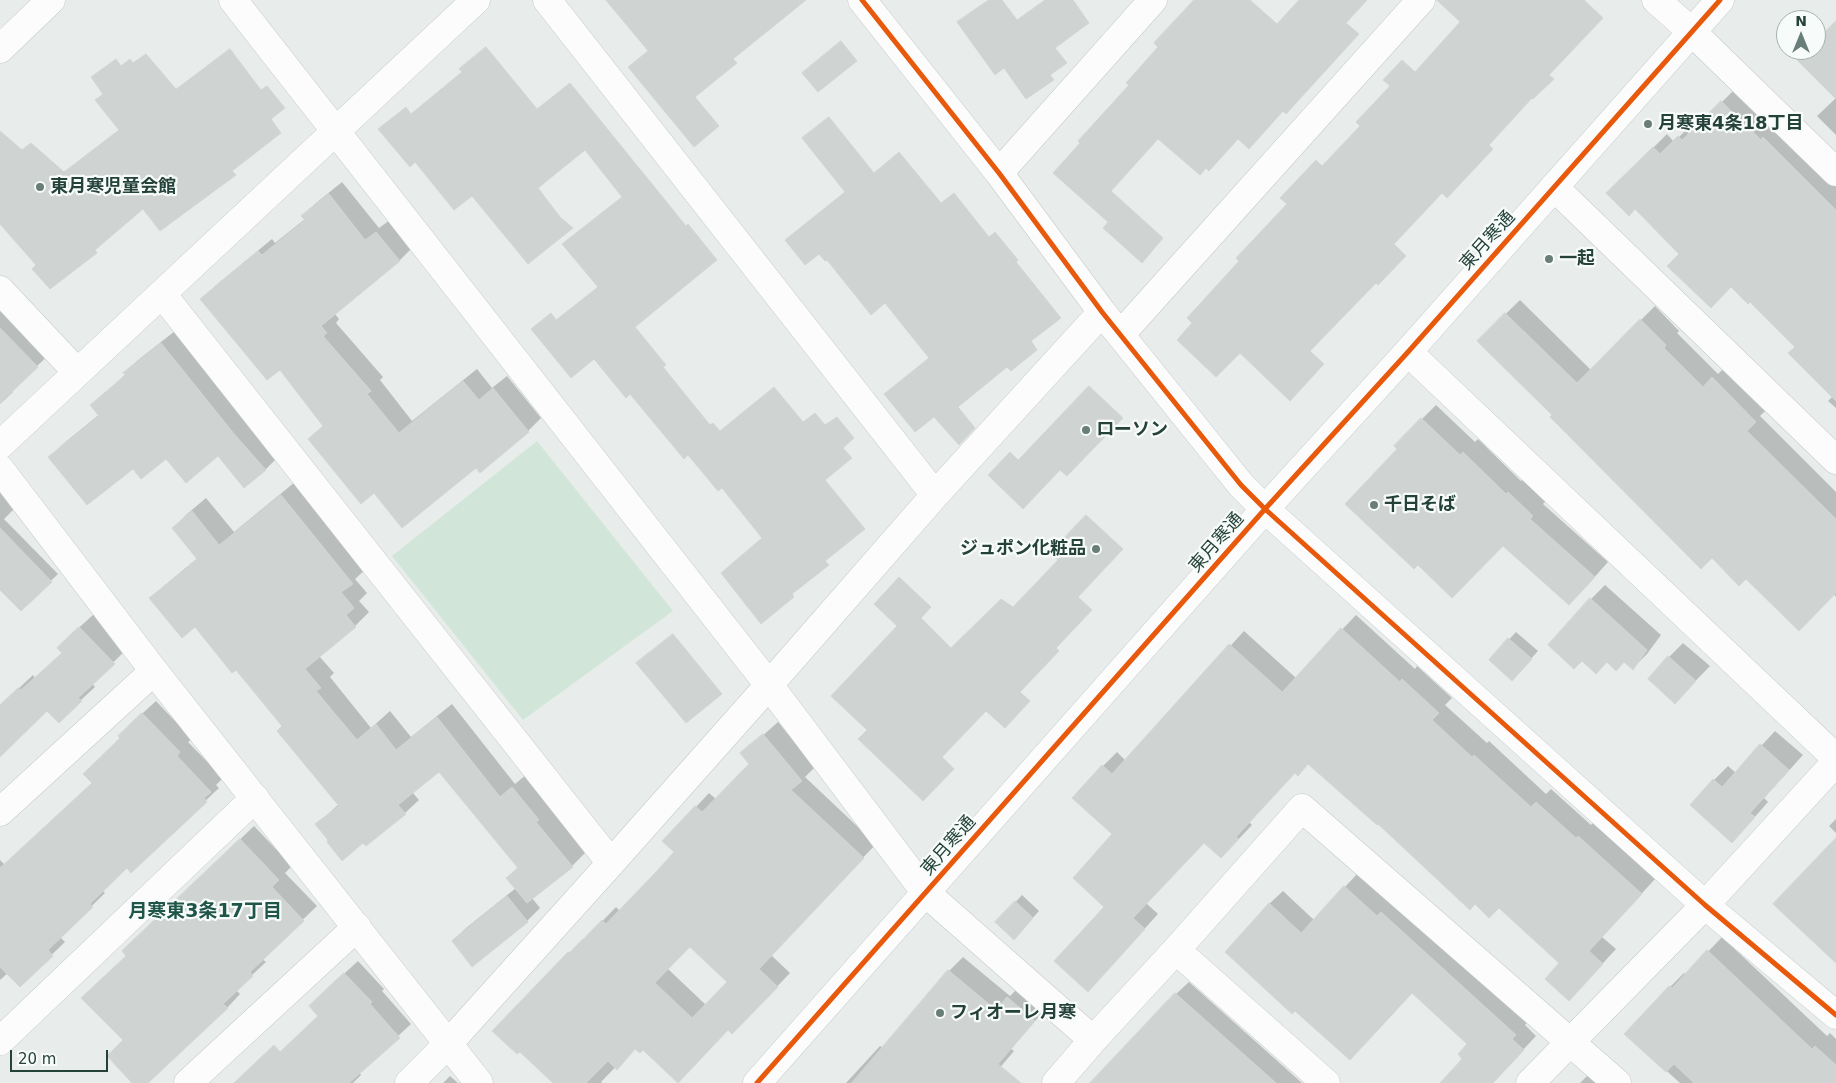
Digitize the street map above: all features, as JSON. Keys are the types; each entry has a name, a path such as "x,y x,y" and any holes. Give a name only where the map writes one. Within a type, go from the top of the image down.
{"street":[{"path":"0,48 51,0"},
{"path":"232,0 769,685 926,893 1093,1040"},
{"path":"0,445 476,0"},
{"path":"547,0 935,496"},
{"path":"862,0 999,173 1102,312 1241,485 1265,509 1705,905 1836,1014"},
{"path":"999,173 1154,0"},
{"path":"1121,334 1421,0"},
{"path":"1656,0 1692,31 1836,172"},
{"name":"東月寒通","path":"757,1083 1265,509 1408,352 1720,0"},
{"path":"1554,187 1836,460"},
{"path":"0,290 77,372"},
{"path":"162,294 611,863"},
{"path":"409,1083 448,1044 611,863 935,496 1102,312"},
{"path":"1408,352 1836,758"},
{"path":"0,469 154,671 479,1083"},
{"path":"0,812 154,671"},
{"path":"1530,1083 1705,905 1836,762"},
{"path":"0,1041 256,798"},
{"path":"1056,1083 1302,808 1617,1083"},
{"path":"188,1083 357,927"},
{"path":"1176,950 1326,1083"}],"green space":[{"path":"537,441 673,611 523,720 392,556"}],"building":[{"path":"606,0 806,0 733,59 737,63 695,97 719,126 694,147 628,67 648,51"},
{"path":"989,0 1002,0 1017,20 1045,0 1073,0 1089,23 1055,48 1067,63 1050,75 1054,80 1026,99 1004,68 995,75 957,22"},
{"path":"1194,0 1250,0 1277,24 1299,0 1367,0 1346,23 1359,34 1286,114 1283,111 1249,149 1238,139 1209,171 1206,168 1200,175 1158,139 1111,191 1163,238 1142,263 1103,228 1108,222 1053,173 1080,143 1078,141 1129,85 1126,83 1158,47 1154,43"},
{"path":"1437,0 1584,0 1603,18 1549,75 1554,79 1532,98 1489,145 1493,149 1447,198 1442,193 1394,244 1406,256 1378,285 1376,283 1310,351 1324,364 1290,401 1240,353 1216,377 1177,340 1192,323 1187,318 1239,261 1236,258 1287,204 1280,198 1316,160 1322,166 1360,126 1356,122 1390,86 1383,80 1402,60 1415,72 1460,22"},
{"path":"1836,21 1836,99 1797,60 1826,60 1826,31"},
{"path":"841,41 857,61 818,92 802,73"},
{"path":"486,47 537,109 570,83 686,226 688,224 717,260 635,327 666,365 663,367 710,425 713,423 720,431 774,387 803,422 815,413 825,425 837,417 854,438 843,448 852,458 825,480 865,529 825,561 829,565 792,594 794,597 761,624 721,573 762,538 722,488 718,491 688,455 684,459 630,394 626,398 594,359 571,378 531,329 551,313 556,320 598,287 562,244 622,197 585,150 538,188 560,217 573,228 528,264 472,196 454,210 415,162 410,167 378,129 406,107 411,114 462,72 459,69"},
{"path":"230,49 261,90 267,86 285,108 271,119 281,133 232,171 236,175 160,231 143,209 95,250 97,253 50,289 32,269 36,265 0,224 0,131 22,150 31,143 64,172 119,130 95,100 103,94 91,77 116,59 121,66 130,59 133,63 146,54 176,89"},
{"path":"1721,101 1761,140 1763,137 1836,210 1836,401 1788,353 1795,347 1750,302 1748,304 1731,287 1711,308 1667,266 1679,254 1635,209 1629,216 1606,193 1653,147 1660,154 1678,136 1682,140"},
{"path":"829,117 874,173 899,152 941,203 954,193 989,237 995,232 1018,260 1016,262 1061,318 1031,341 1037,350 1011,371 1007,367 958,407 975,428 959,445 934,417 915,432 884,394 929,358 885,303 871,315 827,260 825,261 819,254 805,265 785,240 845,192 802,138"},
{"path":"329,194 365,240 376,232 400,261 321,326 327,333 323,336 371,391 367,394 399,433 463,381 479,400 493,388 529,432 480,473 476,468 402,528 374,493 361,504 308,439 323,426 280,370 267,380 200,299 258,251 262,255 305,220 301,216"},
{"path":"1505,313 1577,383 1640,319 1666,345 1664,348 1703,387 1712,377 1756,422 1747,431 1836,519 1836,593 1799,631 1746,579 1739,586 1712,558 1701,569 1550,417 1552,415 1477,341"},
{"path":"0,328 38,367 0,403"},
{"path":"161,343 235,435 266,470 244,488 218,456 186,483 166,459 141,479 133,469 87,505 48,457 99,416 90,405 126,375 123,373"},
{"path":"1089,386 1123,418 1067,476 1060,470 1023,509 988,475 1010,452 1018,460"},
{"path":"1421,418 1460,455 1463,452 1506,494 1508,492 1533,516 1530,519 1595,577 1569,605 1503,546 1452,598 1418,565 1414,569 1345,504 1397,449 1394,446"},
{"path":"281,495 353,584 341,592 354,608 346,615 356,627 305,669 321,688 316,691 357,740 376,724 396,750 437,717 500,797 512,787 539,820 536,822 573,867 527,903 506,878 518,868 439,772 398,805 406,814 366,846 363,843 342,861 315,824 339,806 277,731 282,726 236,670 232,673 195,627 182,638 149,598 197,559 172,528 192,511 219,545"},
{"path":"1086,515 1123,549 1078,597 1092,610 1056,648 1059,651 1020,692 1030,701 1005,728 986,711 942,757 954,769 923,801 858,739 867,730 831,696 897,626 874,604 899,577 931,607 921,618 951,648 1001,599 1013,607 1058,560 1050,553"},
{"path":"0,528 52,582 21,611 0,590"},
{"path":"1590,598 1647,650 1633,670 1624,662 1616,671 1607,662 1596,674 1582,661 1574,669 1548,645"},
{"path":"79,627 115,664 78,698 82,701 59,723 47,711 0,757 0,705 18,688 21,690 62,653 57,648"},
{"path":"1341,628 1400,682 1402,679 1439,713 1432,720 1472,757 1474,755 1531,807 1536,802 1576,838 1578,836 1642,894 1589,951 1603,964 1569,1001 1545,979 1559,963 1499,908 1489,918 1475,904 1470,910 1378,824 1308,764 1298,776 1295,773 1236,837 1239,839 1221,858 1204,843 1133,918 1145,929 1088,992 1054,961 1104,907 1073,878 1112,834 1072,798 1102,765 1112,774 1229,644 1282,692"},
{"path":"673,634 722,694 686,723 636,663"},
{"path":"1508,638 1532,659 1512,681 1489,660"},
{"path":"1668,656 1696,681 1675,704 1648,679"},
{"path":"142,713 180,752 177,756 211,792 204,798 207,802 131,873 127,868 90,904 93,907 48,950 53,956 20,987 0,967 0,868 92,783 83,774 120,738 118,736"},
{"path":"763,734 802,781 791,790 864,858 759,969 778,987 732,1034 728,1030 678,1083 643,1050 640,1053 635,1049 617,1070 608,1061 586,1083 553,1083 520,1052 517,1054 492,1031 568,952 570,953 602,920 606,924 674,852 662,841 695,806 702,812 749,764 740,753","holes":["690,947 727,982 692,1018 655,983"]},
{"path":"1760,744 1789,770 1750,813 1755,817 1732,843 1690,805 1713,779 1722,787"},
{"path":"1836,838 1836,963 1773,904"},
{"path":"240,839 279,880 272,887 304,921 250,972 253,976 223,1004 228,1008 148,1083 132,1083 107,1056 123,1040 81,998 126,956 122,951"},
{"path":"1344,886 1377,916 1381,912 1516,1035 1512,1039 1524,1050 1493,1083 1440,1083 1462,1059 1458,1054 1467,1044 1412,993 1350,1060 1295,1011 1292,1014 1225,952 1269,903 1301,933"},
{"path":"507,896 528,922 472,967 452,941"},
{"path":"1015,901 1033,918 1014,940 995,922"},
{"path":"1707,950 1812,1049 1815,1046 1836,1065 1836,1083 1694,1083 1674,1064 1666,1072 1624,1034 1669,986 1672,988"},
{"path":"948,970 996,1010 1007,997 1035,1021 998,1064 1021,1083 852,1083"},
{"path":"344,973 372,1002 370,1004 400,1038 349,1083 234,1083 274,1045 280,1052 318,1016 309,1006"},
{"path":"1175,993 1221,1034 1276,1083 1090,1083"}],"cycle path":[{"path":"862,0 999,173 1102,312 1241,485 1265,509 1705,905 1836,1015"},
{"path":"757,1083 1265,509 1408,352 1720,0"}],"place":[{"name":"月寒東4条18丁目","path":"1648,124"},
{"name":"東月寒児童会館","path":"40,187"},
{"name":"一起","path":"1549,259"},
{"name":"ローソン","path":"1086,430"},
{"name":"千日そば","path":"1374,505"},
{"name":"ジュポン化粧品","path":"1096,549"},
{"name":"フィオーレ月寒","path":"940,1013"}],"district":[{"name":"月寒東3条17丁目","path":"205,912"}]}
